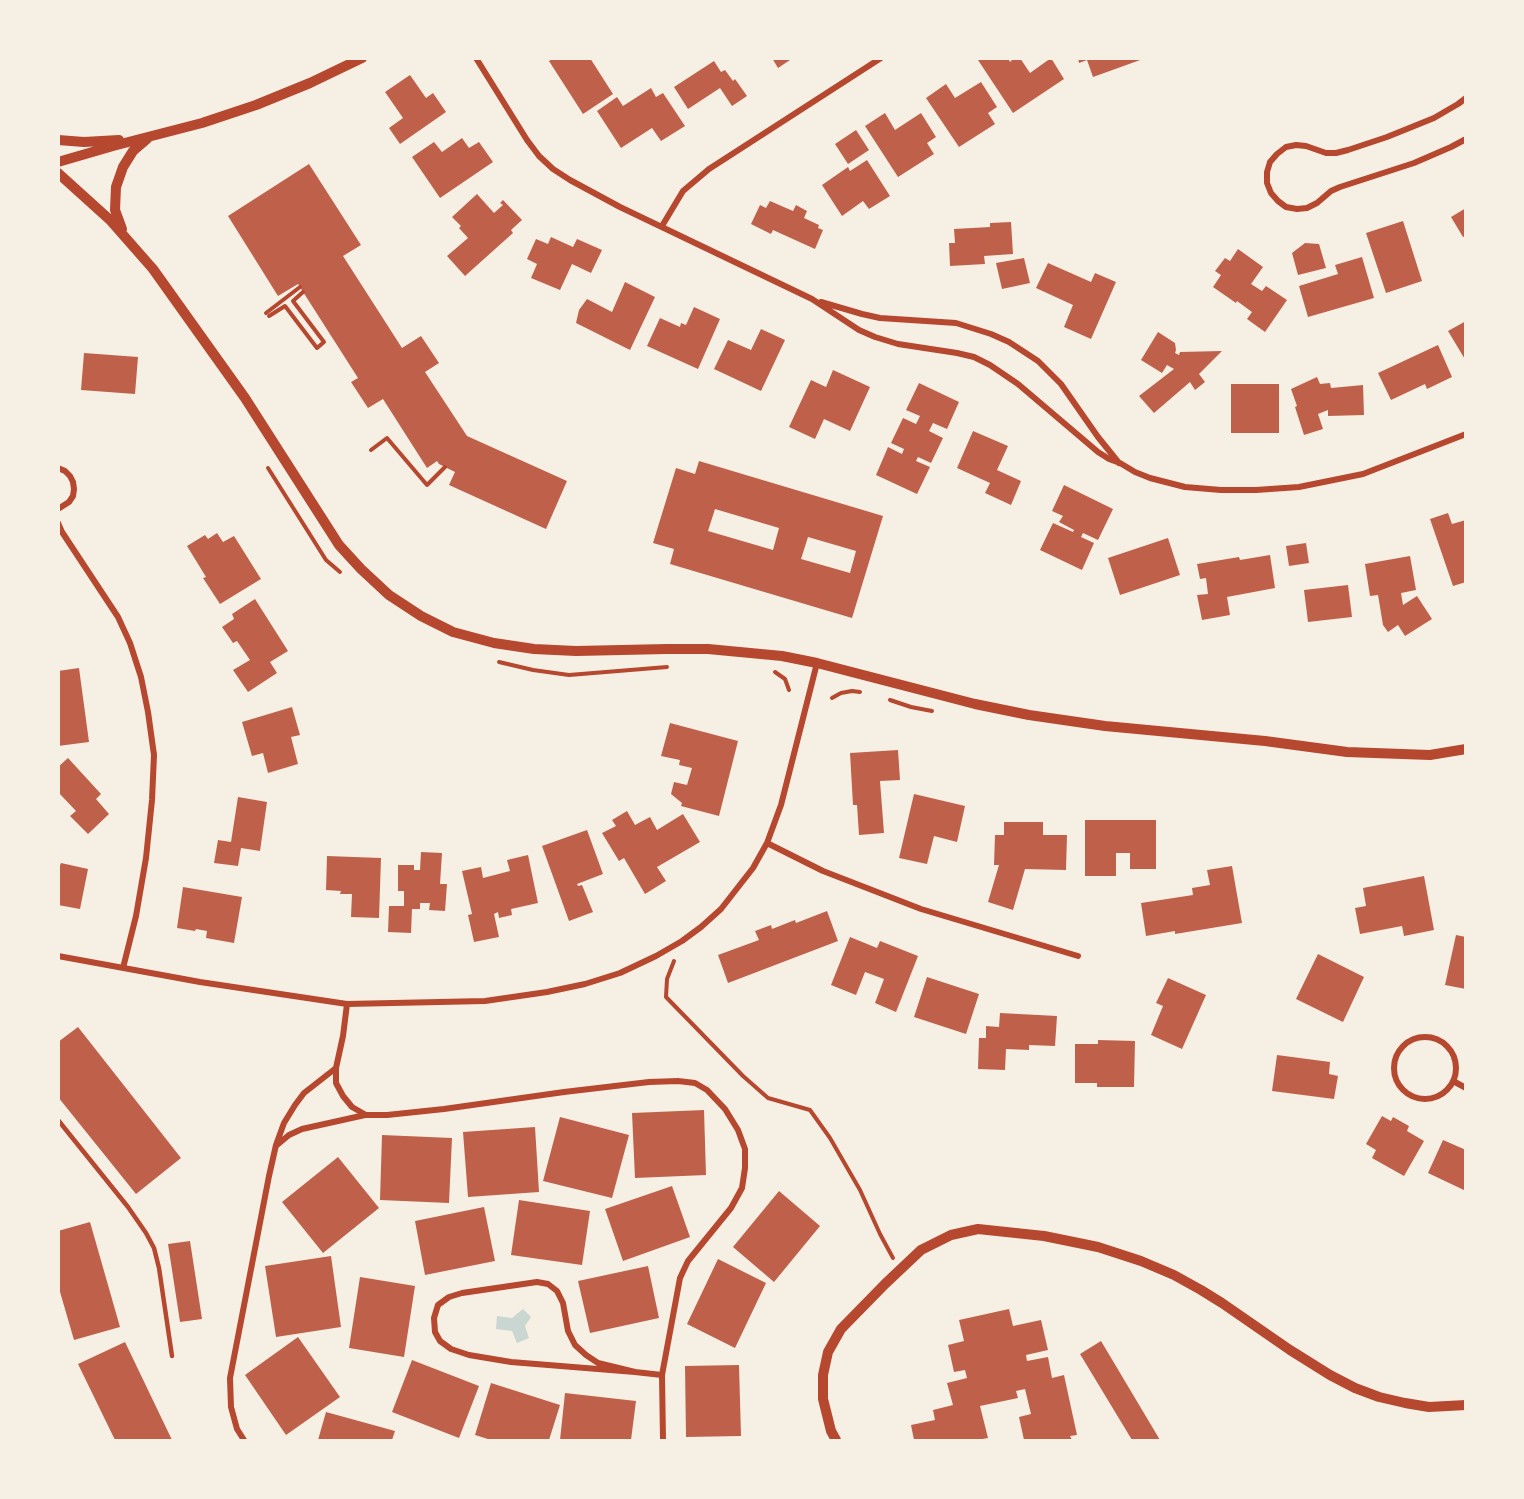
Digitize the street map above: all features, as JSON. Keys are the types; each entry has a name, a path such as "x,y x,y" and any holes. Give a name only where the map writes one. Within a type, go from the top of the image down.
{"street":[{"path":"58,162 202,123 256,105 362,58"},
{"path":"476,58 527,140 540,156 580,186 812,299 859,330 875,337 898,344 974,357 990,365 1018,384 1098,452 1150,478 1185,487 1221,490 1299,487 1363,474 1466,434"},
{"path":"662,226 683,191 709,168 880,58"},
{"path":"1466,98 1434,118 1348,150 1326,153 1306,146 1286,147 1270,162 1267,172 1268,183 1271,193 1286,207 1307,208 1340,187 1414,163 1466,139"},
{"path":"58,140 84,142 149,137"},
{"path":"124,235 115,210 117,187 123,167 133,152 149,137"},
{"path":"58,172 110,220 153,269 245,398 339,544 389,595 421,616 453,632 494,643 534,650 667,649 782,656 975,704 1029,715 1105,726 1265,741 1347,752 1430,755 1466,749"},
{"path":"812,299 880,318 956,323 1009,342 1038,361 1061,384 1098,437 1120,463"},
{"path":"58,468 70,476 74,489 69,502 58,509"},
{"path":"58,523 118,617 130,643 141,677 148,712 154,755 146,858 136,916 123,968"},
{"path":"58,956 200,982 347,1004 485,1001 547,992 585,984 620,973 656,956 701,927 721,909 753,868 767,843 781,805 817,663"},
{"path":"767,843 823,871 921,909 1078,956"},
{"path":"347,1004 336,1068 336,1083 352,1107 366,1115"},
{"path":"1428,1037 1437,1040 1451,1052 1455,1061 1456,1071 1453,1081 1447,1090 1428,1099 1407,1094 1395,1077 1394,1066 1397,1056 1409,1042 1418,1038 1428,1037"},
{"path":"244,1440 237,1429 231,1407 230,1378 276,1145 284,1123 304,1093 336,1068"},
{"path":"276,1145 302,1129 366,1115 444,1109 649,1082 678,1080 695,1083 707,1090 725,1109 738,1130 745,1149 746,1168 742,1188 731,1208 688,1261 680,1278 662,1375 663,1440"},
{"path":"1453,1081 1466,1088"},
{"path":"836,1440 831,1431 823,1399 823,1375 828,1352 841,1329 921,1250 951,1235 978,1229 1044,1236 1098,1247 1141,1261 1174,1275 1222,1303 1290,1350 1355,1388 1379,1397 1430,1407 1466,1405"},
{"path":"635,1372 598,1362 575,1345 568,1330 563,1303 557,1291 548,1284 537,1282 462,1293 449,1297 438,1305 434,1318 435,1332 440,1341 451,1349 469,1355 511,1362 662,1375"}],"lane":[{"path":"58,1120 128,1207 154,1248 172,1356"}],"path":[{"path":"300,287 268,315 285,306 317,348 324,342 294,301 303,292"},
{"path":"371,450 387,438 427,484 445,467"},
{"path":"264,460 326,560 344,575"},
{"path":"494,661 569,675 673,666"},
{"path":"772,669 785,679 789,690"},
{"path":"682,941 667,979 666,998 768,1098 810,1110 830,1138 860,1190 900,1270"}],"shaded area":[{"path":"523,1309 531,1317 525,1326 529,1338 517,1343 512,1331 496,1329 497,1316 512,1318"}],"building":[{"path":"553,58 590,58 613,94 583,114 549,61"},
{"path":"772,58 793,58 778,68"},
{"path":"980,58 1008,58 1010,62 1014,58 1020,58 1030,73 1051,58 1064,79 1013,113 978,60"},
{"path":"1078,58 1143,59 1093,77 1087,60 1079,63"},
{"path":"714,61 721,72 725,70 733,81 735,79 747,96 732,106 720,88 688,109 674,87"},
{"path":"410,75 426,98 433,93 446,112 400,144 389,128 403,118 385,92"},
{"path":"981,82 997,107 988,113 995,124 959,147 926,98 946,84 955,98"},
{"path":"651,88 656,97 663,93 685,126 661,141 652,128 621,148 597,111 617,97 623,106"},
{"path":"885,113 895,130 921,113 936,137 927,143 934,154 898,177 865,126"},
{"path":"856,130 869,150 848,164 835,144"},
{"path":"462,138 469,148 479,142 493,162 440,198 412,157 434,142 442,152"},
{"path":"867,160 890,196 869,209 863,201 842,216 822,185 848,167 850,171"},
{"path":"309,164 361,245 343,256 402,348 421,336 439,363 425,372 467,436 567,481 546,529 449,485 455,472 437,461 427,468 383,399 368,408 351,382 358,378 298,284 278,296 228,216"},
{"path":"477,194 494,213 503,205 500,203 503,200 522,220 511,230 513,233 465,276 447,256 468,238 452,217"},
{"path":"770,201 793,211 796,205 807,211 804,218 819,225 818,228 823,230 815,249 773,230 771,234 751,224 760,205 766,208"},
{"path":"1466,208 1466,236 1463,237 1451,217"},
{"path":"1403,221 1422,281 1386,293 1366,233"},
{"path":"1011,222 1013,254 984,256 985,264 950,266 949,243 955,243 954,229 990,227 990,223"},
{"path":"551,237 573,247 577,239 602,250 591,273 572,264 560,290 531,278 537,264 527,259 536,239 548,244"},
{"path":"1305,243 1319,244 1326,268 1298,275 1292,253"},
{"path":"1238,249 1263,267 1251,284 1262,291 1266,286 1287,300 1265,332 1247,319 1252,312 1213,287 1221,275 1215,271 1225,258 1230,261"},
{"path":"1362,257 1374,298 1308,317 1299,286 1338,274 1335,265"},
{"path":"1024,258 1030,283 1002,289 996,263"},
{"path":"1048,263 1091,282 1095,273 1116,282 1091,339 1064,327 1073,305 1036,288"},
{"path":"625,282 655,297 630,350 576,323 579,310 587,299 612,312"},
{"path":"694,307 720,319 698,369 647,346 660,318 680,327 681,323 686,325"},
{"path":"1466,321 1466,361 1448,331"},
{"path":"761,329 785,340 761,391 714,369 728,340 751,350"},
{"path":"1158,332 1175,343 1175,353 1179,355 1180,352 1222,351 1199,374 1205,382 1195,390 1190,382 1154,413 1139,396 1174,369 1167,365 1162,373 1141,360"},
{"path":"1438,345 1452,377 1427,389 1425,384 1391,400 1378,373"},
{"path":"84,353 138,357 135,394 81,390"},
{"path":"833,370 870,387 850,431 824,419 815,439 789,427 811,380 826,387"},
{"path":"1317,377 1320,384 1330,383 1331,388 1363,385 1364,415 1328,416 1328,410 1318,414 1323,429 1304,435 1291,389"},
{"path":"919,383 959,402 947,429 933,423 929,431 943,438 931,463 918,457 916,461 930,467 917,494 876,475 888,447 902,454 904,449 891,443 903,418 916,424 920,416 906,410"},
{"path":"1231,384 1279,384 1279,433 1231,433"},
{"path":"973,431 1008,446 997,470 1021,481 1011,505 985,493 990,483 957,468"},
{"path":"699,461 883,516 852,618 670,564 674,549 653,543 676,468 695,474","holes":["715,509 779,528 773,550 708,531","808,537 856,551 850,573 801,559"]},
{"path":"1064,485 1113,509 1098,540 1083,533 1081,537 1094,543 1082,570 1040,550 1053,523 1073,532 1074,530 1059,522 1063,516 1052,511"},
{"path":"1448,513 1452,524 1466,520 1466,582 1453,586 1430,519"},
{"path":"217,533 223,542 234,536 261,579 220,604 203,578 206,577 187,546 205,535 208,539"},
{"path":"1168,538 1180,575 1120,595 1108,558"},
{"path":"1306,543 1309,563 1289,566 1286,546"},
{"path":"1270,555 1275,588 1227,597 1230,615 1202,620 1197,595 1208,594 1206,578 1200,579 1197,564 1239,557 1240,560"},
{"path":"1410,556 1416,590 1401,593 1403,605 1417,596 1432,619 1405,636 1398,625 1388,632 1383,625 1378,595 1370,596 1365,564"},
{"path":"1348,585 1352,617 1308,622 1304,590"},
{"path":"255,599 288,651 270,662 277,673 248,692 233,670 250,660 237,641 233,643 222,627 234,619 232,614"},
{"path":"79,668 89,742 58,746 58,671"},
{"path":"292,707 300,735 291,737 298,764 268,773 263,753 252,756 242,722"},
{"path":"670,723 738,741 719,816 681,806 682,803 671,794 674,782 687,785 692,768 679,765 680,760 661,756"},
{"path":"898,750 900,780 880,781 884,833 859,835 857,805 853,805 850,753"},
{"path":"68,758 101,794 96,799 109,814 88,834 70,816 76,811 58,792 58,767"},
{"path":"914,794 965,806 957,842 934,836 927,864 899,858"},
{"path":"238,797 267,802 260,851 241,848 238,866 214,863 218,840 231,842"},
{"path":"627,811 635,825 650,817 657,830 683,814 700,842 657,867 666,881 645,894 624,858 619,861 602,833 616,826 612,820"},
{"path":"1085,820 1156,820 1156,869 1130,869 1130,853 1116,853 1116,876 1085,876"},
{"path":"1004,822 1043,822 1043,835 1067,835 1066,870 1025,869 1013,910 988,902 999,865 994,865 995,835 1004,835"},
{"path":"587,830 603,874 577,884 582,885 593,912 569,921 542,846"},
{"path":"421,852 442,853 440,884 447,884 445,911 429,910 430,903 420,903 420,909 412,909 411,933 388,932 389,906 404,906 404,891 398,891 398,865 414,865 414,870 420,870"},
{"path":"528,855 538,903 511,909 512,915 499,918 498,912 494,914 499,937 474,942 468,915 472,914 462,871 481,867 483,878 510,871 507,860"},
{"path":"327,856 381,858 379,918 351,917 352,894 340,894 341,891 326,890"},
{"path":"61,863 88,869 80,909 58,905 58,870"},
{"path":"1232,866 1242,923 1175,934 1175,931 1146,936 1141,903 1193,895 1192,888 1210,885 1207,870"},
{"path":"1424,876 1434,930 1404,936 1402,926 1360,934 1355,908 1366,906 1363,888"},
{"path":"183,887 242,897 234,943 206,938 207,931 177,928"},
{"path":"827,911 838,941 728,983 718,955 759,940 755,931 771,925 772,929 795,920 796,923"},
{"path":"1456,935 1466,937 1466,989 1445,985"},
{"path":"850,937 877,948 880,941 918,956 896,1012 875,1003 884,979 865,972 856,995 831,985"},
{"path":"1318,954 1364,977 1343,1022 1296,999"},
{"path":"927,977 979,994 966,1034 914,1017"},
{"path":"1168,978 1206,995 1182,1049 1151,1035 1163,1006 1156,1003"},
{"path":"1000,1013 1057,1016 1055,1046 1029,1045 1029,1050 1006,1049 1005,1070 978,1069 979,1038 986,1038 986,1026 999,1027"},
{"path":"78,1027 181,1158 136,1194 58,1097 58,1042"},
{"path":"1098,1040 1135,1041 1134,1087 1097,1087 1097,1083 1075,1083 1075,1044 1098,1044"},
{"path":"1277,1055 1330,1062 1329,1074 1338,1076 1334,1099 1272,1091"},
{"path":"704,1110 706,1175 635,1178 632,1113"},
{"path":"1382,1116 1391,1121 1393,1117 1409,1126 1407,1131 1424,1141 1404,1176 1372,1158 1376,1150 1366,1144"},
{"path":"560,1117 629,1135 612,1198 543,1181"},
{"path":"535,1127 539,1192 468,1197 463,1132"},
{"path":"382,1135 452,1138 449,1203 380,1200"},
{"path":"1443,1140 1466,1150 1466,1191 1428,1173"},
{"path":"338,1157 379,1208 323,1253 282,1202"},
{"path":"672,1186 690,1237 623,1261 605,1209"},
{"path":"779,1191 820,1226 774,1282 733,1247"},
{"path":"519,1200 590,1211 582,1265 511,1255"},
{"path":"484,1207 495,1261 425,1275 415,1221"},
{"path":"90,1222 120,1327 74,1340 58,1285 58,1231"},
{"path":"190,1241 202,1319 180,1322 168,1244"},
{"path":"331,1256 341,1327 276,1337 265,1266"},
{"path":"718,1259 766,1283 735,1348 687,1324"},
{"path":"648,1266 659,1318 590,1333 578,1281"},
{"path":"360,1277 415,1286 404,1357 349,1348"},
{"path":"1009,1309 1013,1326 1041,1320 1048,1350 1026,1355 1027,1361 1048,1357 1052,1378 1064,1375 1077,1435 1070,1436 1072,1440 1024,1440 1019,1417 1031,1414 1025,1389 1016,1391 1018,1398 980,1406 988,1438 914,1440 911,1425 935,1420 933,1410 953,1405 947,1383 967,1378 965,1370 954,1372 948,1345 964,1341 959,1320"},
{"path":"298,1337 340,1397 286,1435 245,1375"},
{"path":"1101,1341 1160,1440 1132,1440 1080,1354"},
{"path":"125,1342 172,1440 115,1440 78,1364"},
{"path":"412,1360 479,1386 459,1438 392,1412"},
{"path":"739,1365 741,1436 686,1437 685,1366"},
{"path":"491,1383 560,1405 549,1440 491,1440 475,1435"},
{"path":"565,1393 636,1401 631,1440 560,1440"},
{"path":"326,1412 395,1431 392,1440 318,1440"}]}
